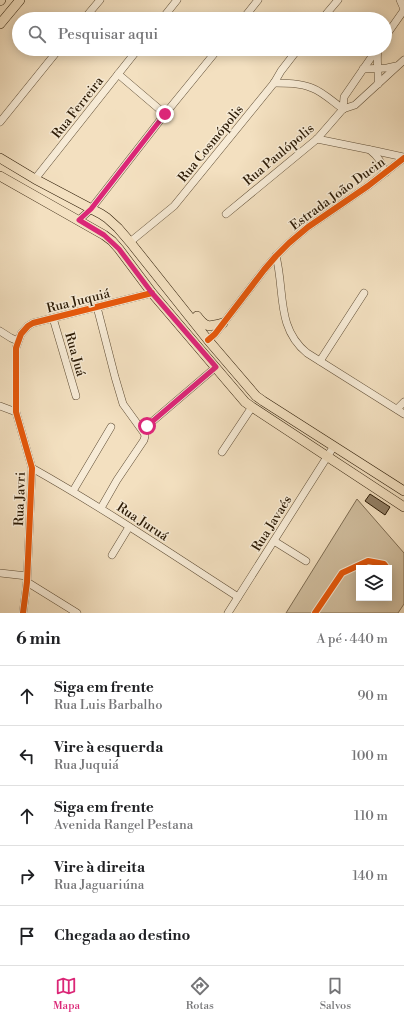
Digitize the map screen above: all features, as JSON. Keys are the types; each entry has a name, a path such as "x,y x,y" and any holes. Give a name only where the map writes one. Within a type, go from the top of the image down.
{"main road":[{"path":"0,24 3,14 20,0"},
{"path":"0,158 107,218 130,242 208,340 256,396 404,491"},
{"path":"0,176 79,220 112,241 152,293 245,402 403,505"},
{"path":"152,293 163,292 173,295 190,307 204,324 208,326 223,324"},
{"path":"190,338 199,342 208,340"}],"street":[{"path":"90,12 100,0"},
{"path":"168,12 177,0"},
{"path":"248,12 258,0"},
{"path":"328,12 338,0"},
{"path":"392,27 404,9 400,0"},
{"path":"0,122 54,56"},
{"name":"Rua Ferreira","path":"35,179 132,56"},
{"path":"79,220 91,209 212,56"},
{"name":"Rua Cosmópolis","path":"130,242 174,206 274,83 281,70 292,56"},
{"path":"343,109 344,97 373,56"},
{"path":"377,56 378,84"},
{"path":"343,109 355,105 404,60"},
{"path":"363,69 398,66"},
{"path":"118,74 165,114"},
{"path":"274,83 302,85 312,88 321,92 343,109"},
{"name":"Rua Paulópolis","path":"226,214 317,139 343,109"},
{"path":"317,139 376,150 404,158"},
{"path":"370,150 378,156 385,173"},
{"name":"Estrada João Ducin","path":"208,340 215,334 276,256 289,243 308,227 368,186 404,158"},
{"path":"276,256 284,317 288,330 297,344 320,361 404,414"},
{"name":"Rua Juquiá","path":"18,341 20,334 33,323 152,293"},
{"path":"320,361 364,293"},
{"path":"97,306 123,404 145,436 144,440 117,480 101,508"},
{"name":"Rua Juá","path":"53,318 76,396"},
{"path":"0,331 18,341"},
{"name":"Rua Javri","path":"18,341 16,348 16,412 32,468 27,579 23,613"},
{"path":"147,426 216,367"},
{"path":"397,409 404,402"},
{"path":"0,406 16,412"},
{"path":"222,452 252,407"},
{"path":"73,491 111,427"},
{"name":"Rua Javaés","path":"228,613 334,446"},
{"name":"Rua Juruá","path":"32,468 101,508 238,596"},
{"path":"112,555 129,527"},
{"path":"274,541 306,561"},
{"path":"0,573 27,579 77,613"}],"shaded area":[{"path":"357,499 404,553 404,604 398,613 286,613"}],"building":[{"path":"370,494 390,507 385,515 365,501"}],"cycle path":[{"path":"208,340 215,334 264,270 289,243 308,227 368,186 404,158"},
{"path":"23,613 27,582 32,468 16,412 16,348 21,334 33,323 152,293"},
{"path":"359,565 368,561 385,565"},
{"path":"315,613 342,573 356,567"}],"route":[{"path":"147,426 216,367 152,293 112,241 79,220 91,209 165,114"}]}
